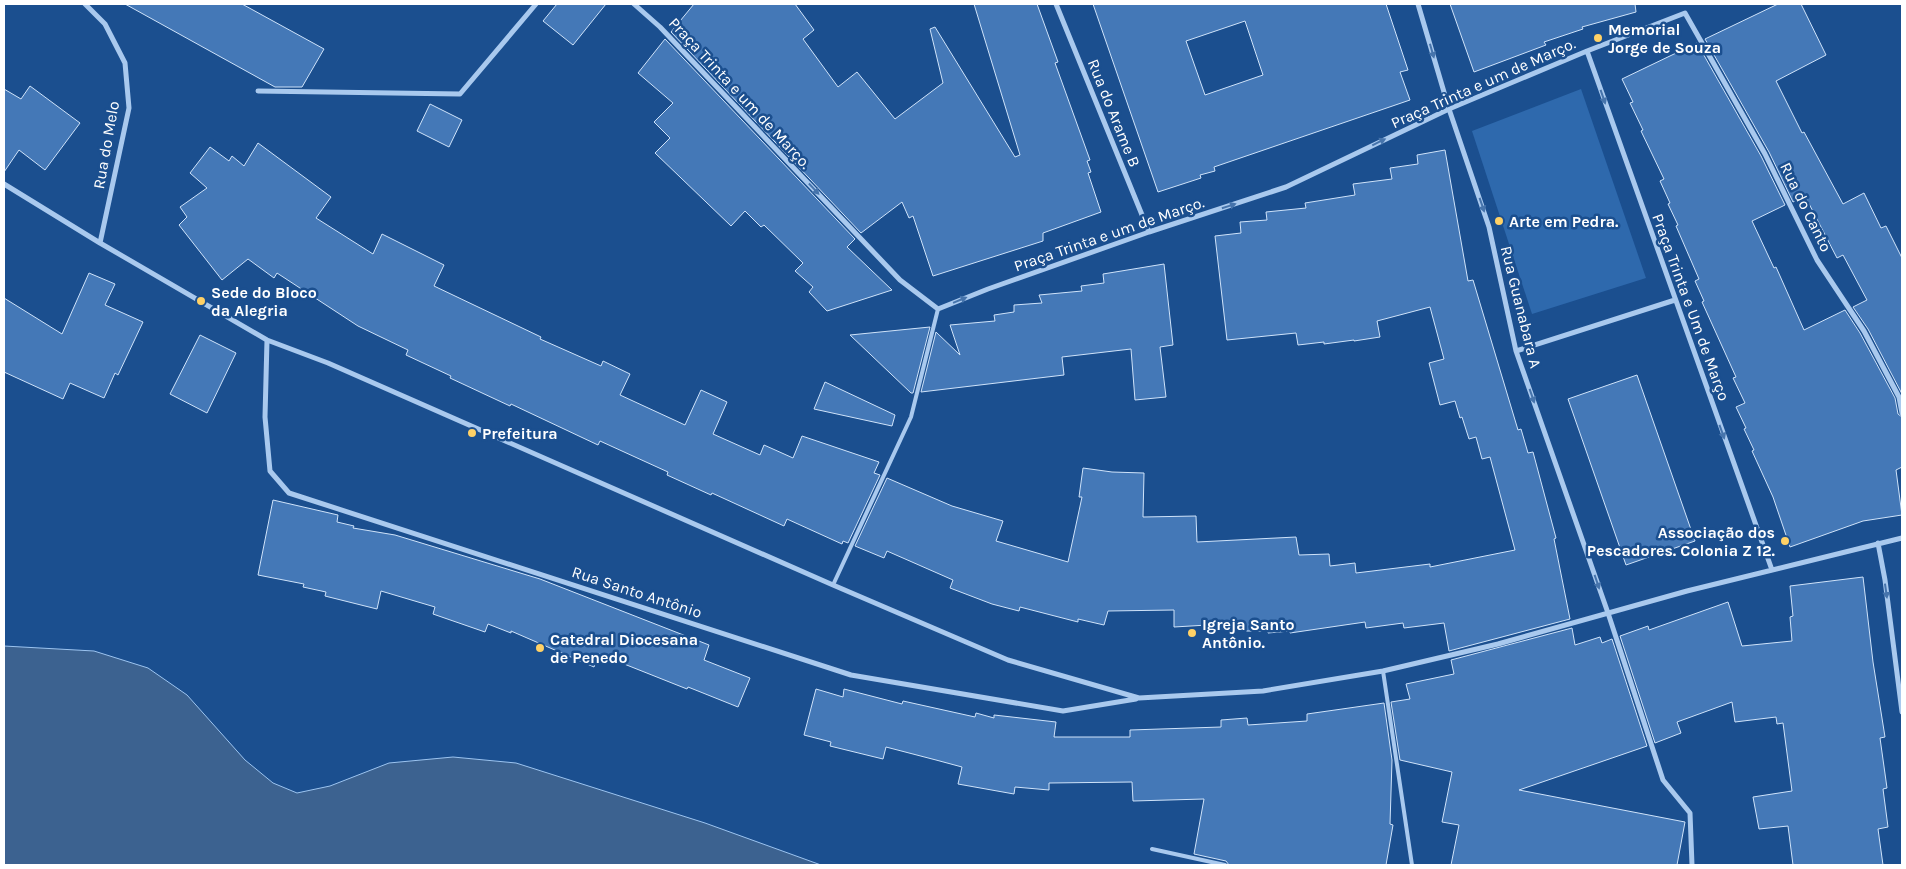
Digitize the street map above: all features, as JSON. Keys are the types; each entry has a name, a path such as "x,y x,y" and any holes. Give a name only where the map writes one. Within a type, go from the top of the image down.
{"street":[{"name":"Rua do Melo","path":"85,4 105,24 125,64 129,108 100,243"},
{"path":"258,91 460,94 536,4"},
{"name":"Praça Trinta e um de Março.","path":"634,4 660,26 900,280 938,310 988,289 1149,232 1286,187 1448,108 1685,13"},
{"name":"Rua do Arame B","path":"1056,4 1149,232"},
{"name":"Rua Guanabara A","path":"1418,4 1448,108 1489,227 1516,351 1608,614 1663,780 1690,813 1692,865"},
{"name":"Rua do Canto","path":"1685,13 1765,154 1817,260 1864,330 1899,397 1902,413"},
{"name":"Praça Trinta e Um de Março","path":"1587,51 1772,570"},
{"path":"4,184 100,243 267,340 328,364 1008,660 1139,698 1263,691 1382,670 1498,644 1687,591 1852,552 1878,543 1902,538"},
{"path":"1516,351 1675,300"},
{"name":"Rua Santo Antônio","path":"267,340 265,417 270,471 289,493 850,675 1063,711 1139,698"},
{"path":"1878,543 1902,712"}],"lane":[{"path":"833,585 911,417 938,310"},
{"path":"1382,670 1412,865"},
{"path":"1152,849 1225,865"}],"shaded area":[{"path":"1581,89 1646,278 1532,314 1472,131"},
{"path":"4,646 94,651 148,668 187,695 245,760 273,783 297,793 330,786 389,763 453,757 516,763 705,823 821,865 4,865"}],"building":[{"path":"125,4 242,4 324,49 302,87 275,87"},
{"path":"557,4 606,4 573,45 543,21"},
{"path":"694,4 795,4 814,30 803,39 838,87 857,72 895,119 943,83 930,29 935,27 1015,157 1020,155 974,4 1037,4 1058,62 1055,63 1090,160 1087,161 1091,172 1088,173 1101,212 1043,233 1043,241 933,276 913,216 909,218 902,202 861,233 671,32"},
{"path":"1093,4 1386,4 1408,70 1400,72 1410,100 1214,167 1215,171 1200,175 1201,178 1158,192","holes":["1245,21 1263,75 1205,95 1186,41"]},
{"path":"1450,4 1635,4 1636,12 1582,27 1583,29 1544,42 1546,45 1474,72"},
{"path":"1778,4 1801,4 1826,55 1776,81 1802,133 1804,132 1843,204 1864,193 1881,228 1886,226 1902,258 1902,394 1868,329 1853,307 1867,300 1843,255 1837,258 1805,196 1793,202 1769,152 1705,39"},
{"path":"665,39 855,239 847,247 892,290 827,311 809,292 813,287 795,271 803,263 764,225 761,227 745,211 731,226 655,153 670,138 654,122 673,103 638,73"},
{"path":"1697,43 1761,156 1785,205 1752,221 1774,268 1776,267 1804,330 1845,310 1860,333 1895,398 1898,414 1902,417 1902,467 1896,470 1902,515 1863,521 1790,547 1773,497 1752,451 1754,450 1744,429 1746,428 1736,407 1745,403 1733,378 1736,377 1702,302 1704,301 1695,281 1699,279 1676,226 1678,225 1660,181 1664,179 1641,131 1643,130 1630,103 1633,102 1622,79"},
{"path":"30,86 80,123 45,170 19,150 4,172 4,89 21,99"},
{"path":"430,104 462,120 449,147 417,131"},
{"path":"258,143 331,197 316,218 373,254 382,234 444,265 434,286 541,337 540,339 601,366 603,361 630,374 620,395 685,425 701,390 727,402 713,434 760,455 764,445 793,458 802,436 879,462 874,473 880,475 848,543 843,541 842,544 787,519 784,526 667,475 668,472 600,441 598,445 450,378 451,376 406,355 408,350 358,326 277,273 274,278 248,259 222,280 179,225 187,217 180,207 207,188 190,173 210,147 229,161 232,156 244,166"},
{"path":"1445,150 1468,281 1473,280 1518,430 1521,429 1528,453 1533,452 1556,538 1554,539 1570,619 1449,651 1444,623 1404,628 1403,623 1366,628 1365,622 1290,633 1290,631 1268,633 1268,631 1242,631 1241,623 1174,627 1174,610 1108,611 1104,625 1078,619 1078,622 1020,607 1019,611 992,604 950,588 953,580 887,551 884,558 855,546 887,478 952,506 1003,521 996,541 1068,562 1082,497 1079,497 1083,468 1112,472 1144,473 1143,517 1196,516 1197,542 1296,537 1299,555 1329,554 1330,566 1355,563 1356,573 1430,564 1430,567 1515,550 1490,457 1482,459 1476,437 1469,439 1455,401 1440,405 1429,363 1444,359 1430,307 1377,321 1380,337 1324,344 1324,342 1298,345 1296,333 1227,340 1215,236 1241,233 1240,222 1267,220 1266,212 1306,208 1305,203 1355,195 1353,184 1392,179 1390,168 1418,164 1417,155"},
{"path":"1164,264 1173,345 1160,347 1166,397 1135,400 1131,349 1062,357 1064,375 921,392 936,332 960,355 950,325 995,321 994,315 1014,312 1014,305 1042,303 1039,295 1082,291 1081,286 1104,283 1103,274"},
{"path":"89,273 115,284 105,305 143,322 118,375 115,373 104,398 70,383 63,399 4,372 4,298 62,334"},
{"path":"930,327 913,393 850,335"},
{"path":"200,335 236,353 207,413 170,394"},
{"path":"1637,375 1695,541 1626,565 1568,399"},
{"path":"825,382 895,415 892,426 814,409"},
{"path":"273,500 338,515 337,522 354,526 353,528 395,535 540,579 709,645 704,660 750,678 738,707 599,654 594,667 511,631 511,633 488,624 485,632 433,614 435,607 381,591 377,609 325,596 326,592 303,587 304,584 258,575"},
{"path":"1863,577 1873,662 1885,737 1880,738 1887,788 1883,789 1888,827 1878,829 1883,865 1793,865 1788,826 1759,829 1753,797 1792,791 1783,723 1777,724 1776,717 1735,722 1732,702 1677,722 1681,733 1655,743 1620,636 1648,626 1649,630 1728,602 1742,646 1792,641 1790,617 1793,616 1790,586"},
{"path":"1572,628 1575,645 1600,637 1602,643 1612,639 1647,746 1519,790 1685,822 1677,865 1451,865 1459,825 1442,822 1452,772 1400,760 1391,702 1410,699 1406,684 1454,674 1451,660"},
{"path":"816,689 843,697 844,689 902,704 903,701 975,717 976,713 994,718 994,715 1056,722 1054,737 1130,737 1130,730 1221,727 1221,720 1247,718 1248,725 1307,721 1307,714 1384,703 1392,760 1390,824 1393,825 1386,865 1229,865 1226,861 1194,854 1204,799 1133,801 1132,782 1049,783 1049,790 1015,787 1014,794 958,784 962,767 936,760 886,747 883,759 830,746 831,742 804,735"}],"place":[{"name":"Memorial Jorge de Souza","path":"1598,38"},
{"name":"Arte em Pedra.","path":"1499,221"},
{"name":"Sede do Bloco da Alegria","path":"201,301"},
{"name":"Prefeitura","path":"472,433"},
{"name":"Associação dos Pescadores. Colonia Z 12.","path":"1785,541"},
{"name":"Igreja Santo Antônio.","path":"1192,633"},
{"name":"Catedral Diocesana de Penedo","path":"540,648"}]}
